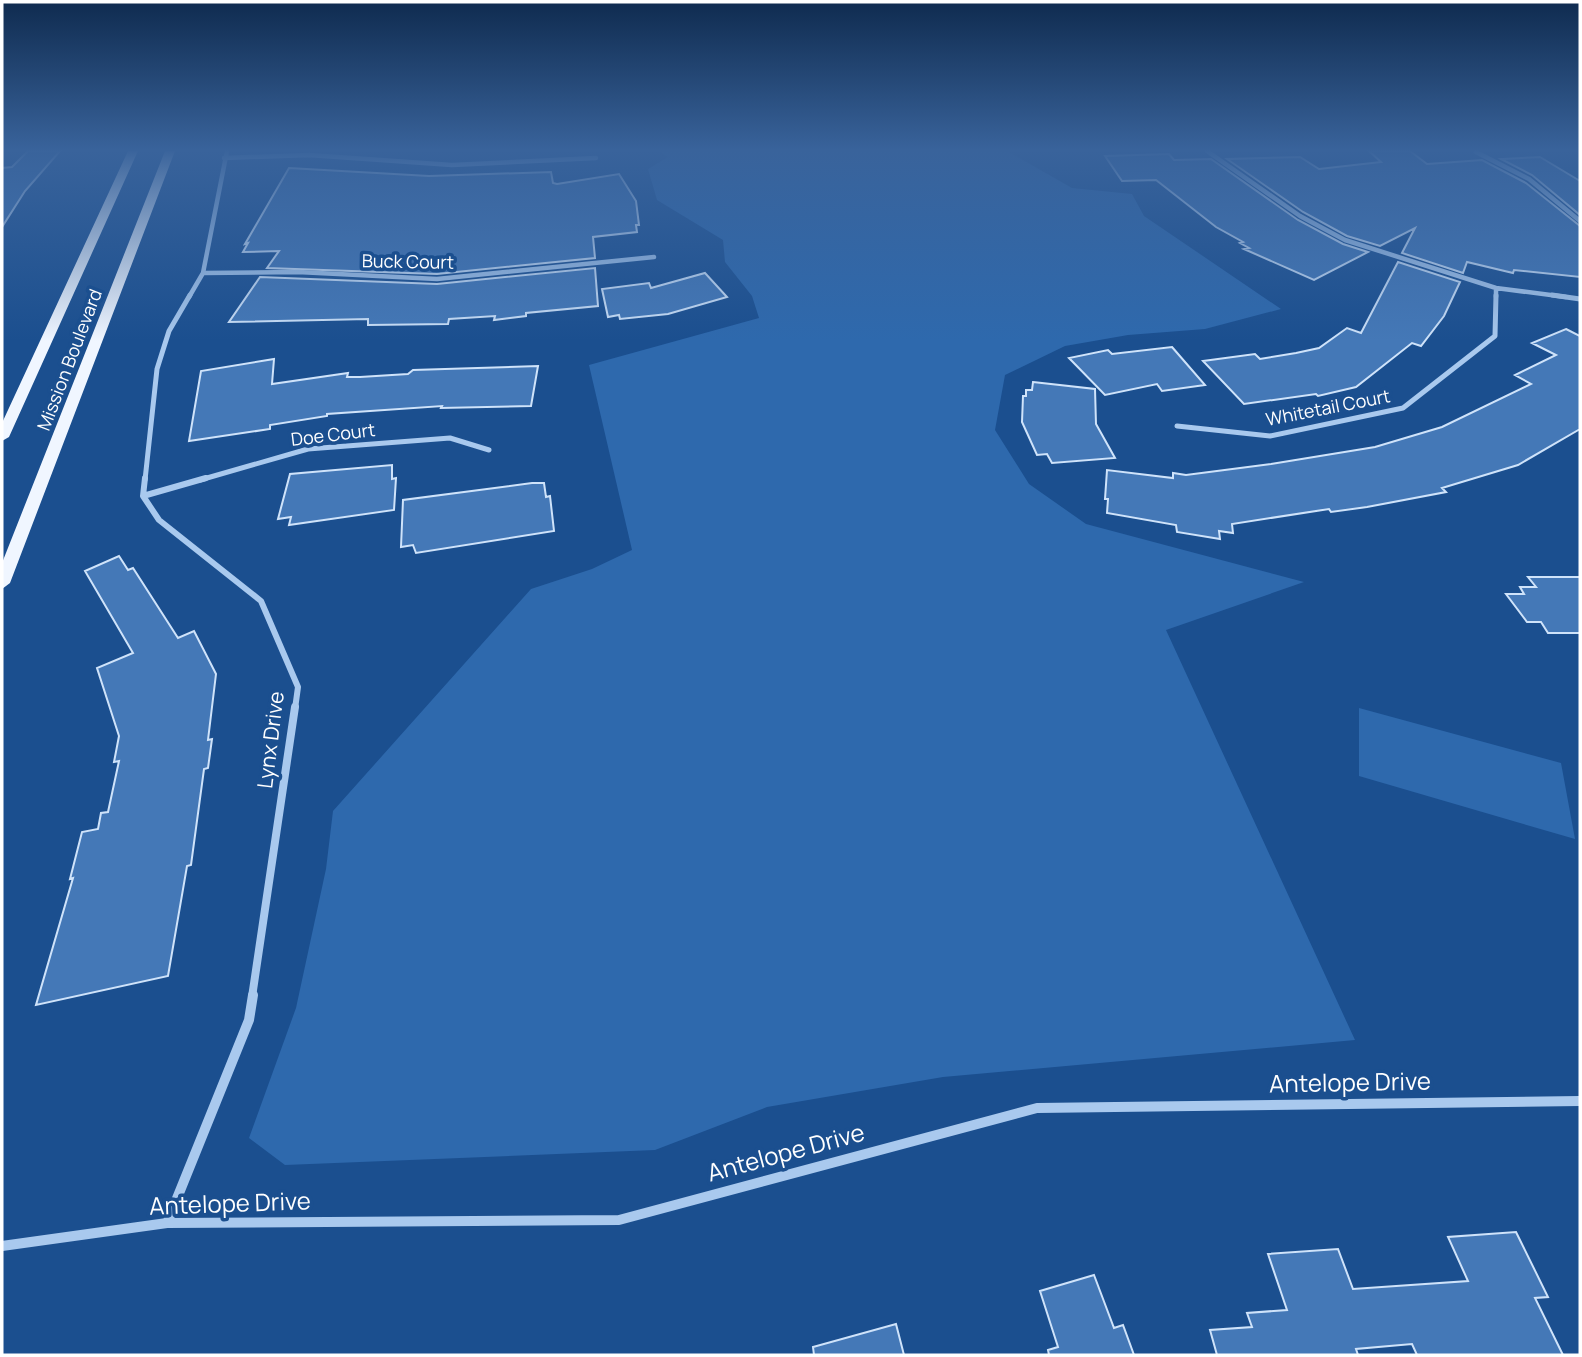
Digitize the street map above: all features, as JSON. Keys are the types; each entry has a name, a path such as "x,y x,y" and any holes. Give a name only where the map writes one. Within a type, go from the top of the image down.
{"main road":[{"name":"Mission Boulevard","path":"2,437 104,214"},
{"name":"Mission Boulevard","path":"2,583 145,214"}],"street":[{"path":"143,495 157,369 169,331 202,273 214,214"},
{"path":"1298,214 1345,240 1496,288 1580,299"},
{"name":"Buck Court","path":"202,273 298,272 437,279 654,257"},
{"name":"Whitetail Court","path":"1177,426 1270,436 1403,408 1495,336 1496,288"},
{"name":"Doe Court","path":"143,495 308,449 450,438 489,450"},
{"name":"Lynx Drive","path":"143,495 159,520 261,601 298,687 249,1020 167,1223"},
{"name":"Antelope Drive","path":"2,1245 167,1223 619,1220 1037,1108 1580,1101"}],"shaded area":[{"path":"681,214 1143,214 1281,309 1205,329 1128,335 1065,346 1005,375 995,430 1029,484 1086,524 1304,582 1166,630 1355,1040 943,1077 767,1107 655,1150 285,1165 249,1138 296,1008 326,869 333,811 531,589 592,569 632,550 589,365 759,318 752,296 725,262 723,240"},
{"path":"1359,708 1561,763 1575,839 1359,776"}],"building":[{"path":"2,214 10,214 2,227"},
{"path":"262,214 638,214 639,225 636,225 637,232 593,237 595,258 437,274 267,268 279,251 243,252 248,243 245,244"},
{"path":"1200,214 1290,214 1343,244 1368,252 1314,280 1244,249 1249,248"},
{"path":"1307,214 1565,214 1580,226 1580,277 1514,270 1513,273 1467,262 1463,273 1402,253 1415,228 1380,246 1347,236"},
{"path":"1398,262 1460,282 1444,316 1421,346 1412,343 1356,387 1318,396 1316,394 1244,404 1203,361 1255,354 1260,359 1296,353 1319,348 1347,328 1361,333"},
{"path":"595,268 598,306 526,313 526,316 494,320 495,316 449,319 448,324 368,325 368,319 229,322 260,277 437,284"},
{"path":"705,273 727,297 668,314 620,319 619,315 608,317 602,289 649,283 651,288"},
{"path":"1566,329 1580,336 1580,429 1518,465 1442,488 1446,492 1367,507 1331,512 1329,509 1232,524 1233,533 1219,531 1220,539 1177,532 1176,525 1107,513 1107,470 1173,478 1173,473 1186,475 1375,447 1442,427 1531,384 1515,375 1556,355 1532,343"},
{"path":"1172,347 1205,385 1162,391 1157,384 1105,395 1069,358 1108,350 1112,354"},
{"path":"274,359 272,384 348,373 347,377 360,377 408,374 413,370 538,366 531,406 441,408 442,406 327,414 270,425 270,429 189,441 201,371"},
{"path":"1033,382 1095,389 1096,424 1115,458 1052,463 1047,454 1037,455 1022,422 1023,396 1026,396 1026,390 1032,390"},
{"path":"392,465 392,479 396,478 394,510 289,525 291,517 278,519 290,474"},
{"path":"544,483 546,497 550,496 554,531 416,553 413,545 401,547 403,500"},
{"path":"119,556 128,570 133,568 178,638 194,631 216,674 208,740 212,739 208,768 204,769 191,865 187,866 168,976 36,1005 73,878 70,879 82,832 98,829 101,813 108,812 119,761 114,762 119,736 97,668 133,653 85,571"},
{"path":"1528,577 1580,577 1580,633 1548,633 1541,622 1527,622 1506,594 1524,594 1520,587 1536,587"},
{"path":"1516,1232 1548,1297 1535,1298 1563,1355 1417,1355 1412,1344 1356,1349 1358,1355 1217,1355 1210,1330 1252,1327 1247,1313 1287,1310 1268,1254 1338,1249 1353,1289 1468,1281 1448,1237"},
{"path":"1094,1275 1114,1328 1123,1325 1134,1355 1049,1355 1048,1350 1058,1347 1040,1291"},
{"path":"896,1324 904,1355 814,1355 813,1347"}]}
